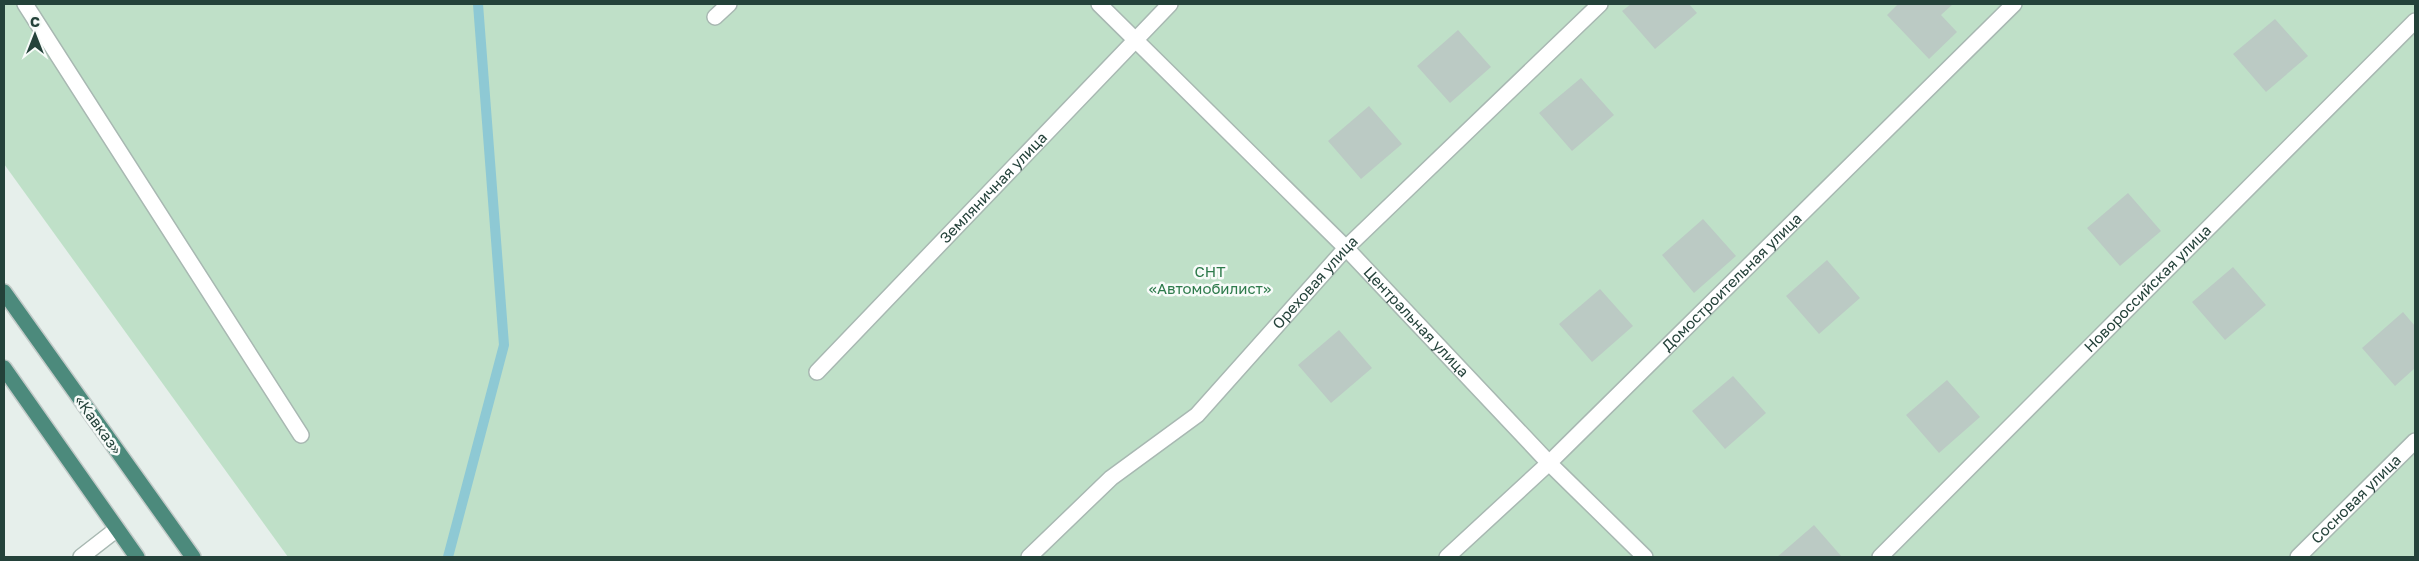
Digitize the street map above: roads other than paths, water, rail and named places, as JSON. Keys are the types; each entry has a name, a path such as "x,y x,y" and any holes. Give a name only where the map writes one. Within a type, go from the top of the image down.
{"highway":[{"name":"«Кавказ»","path":"4,292 193,557"},
{"path":"4,368 137,557"}],"street":[{"path":"25,4 301,435"},
{"path":"715,17 729,4"},
{"name":"Центральная улица","path":"1099,4 1346,248 1550,463 1645,557"},
{"name":"Земляничная улица","path":"817,372 1134,39 1170,4"},
{"name":"Ореховая улица","path":"1029,557 1112,478 1197,415 1346,248 1600,4"},
{"name":"Домостроительная улица","path":"1447,557 1550,463 2014,4"},
{"name":"Новороссийская улица","path":"1880,557 2415,21"},
{"name":"Сосновая улица","path":"2298,557 2415,440"},
{"path":"81,557 118,529"}],"waterway":[{"path":"448,557 504,345 478,4"}],"park label":[{"name":"СНТ «Автомобилист»","path":"1210,280"}]}
